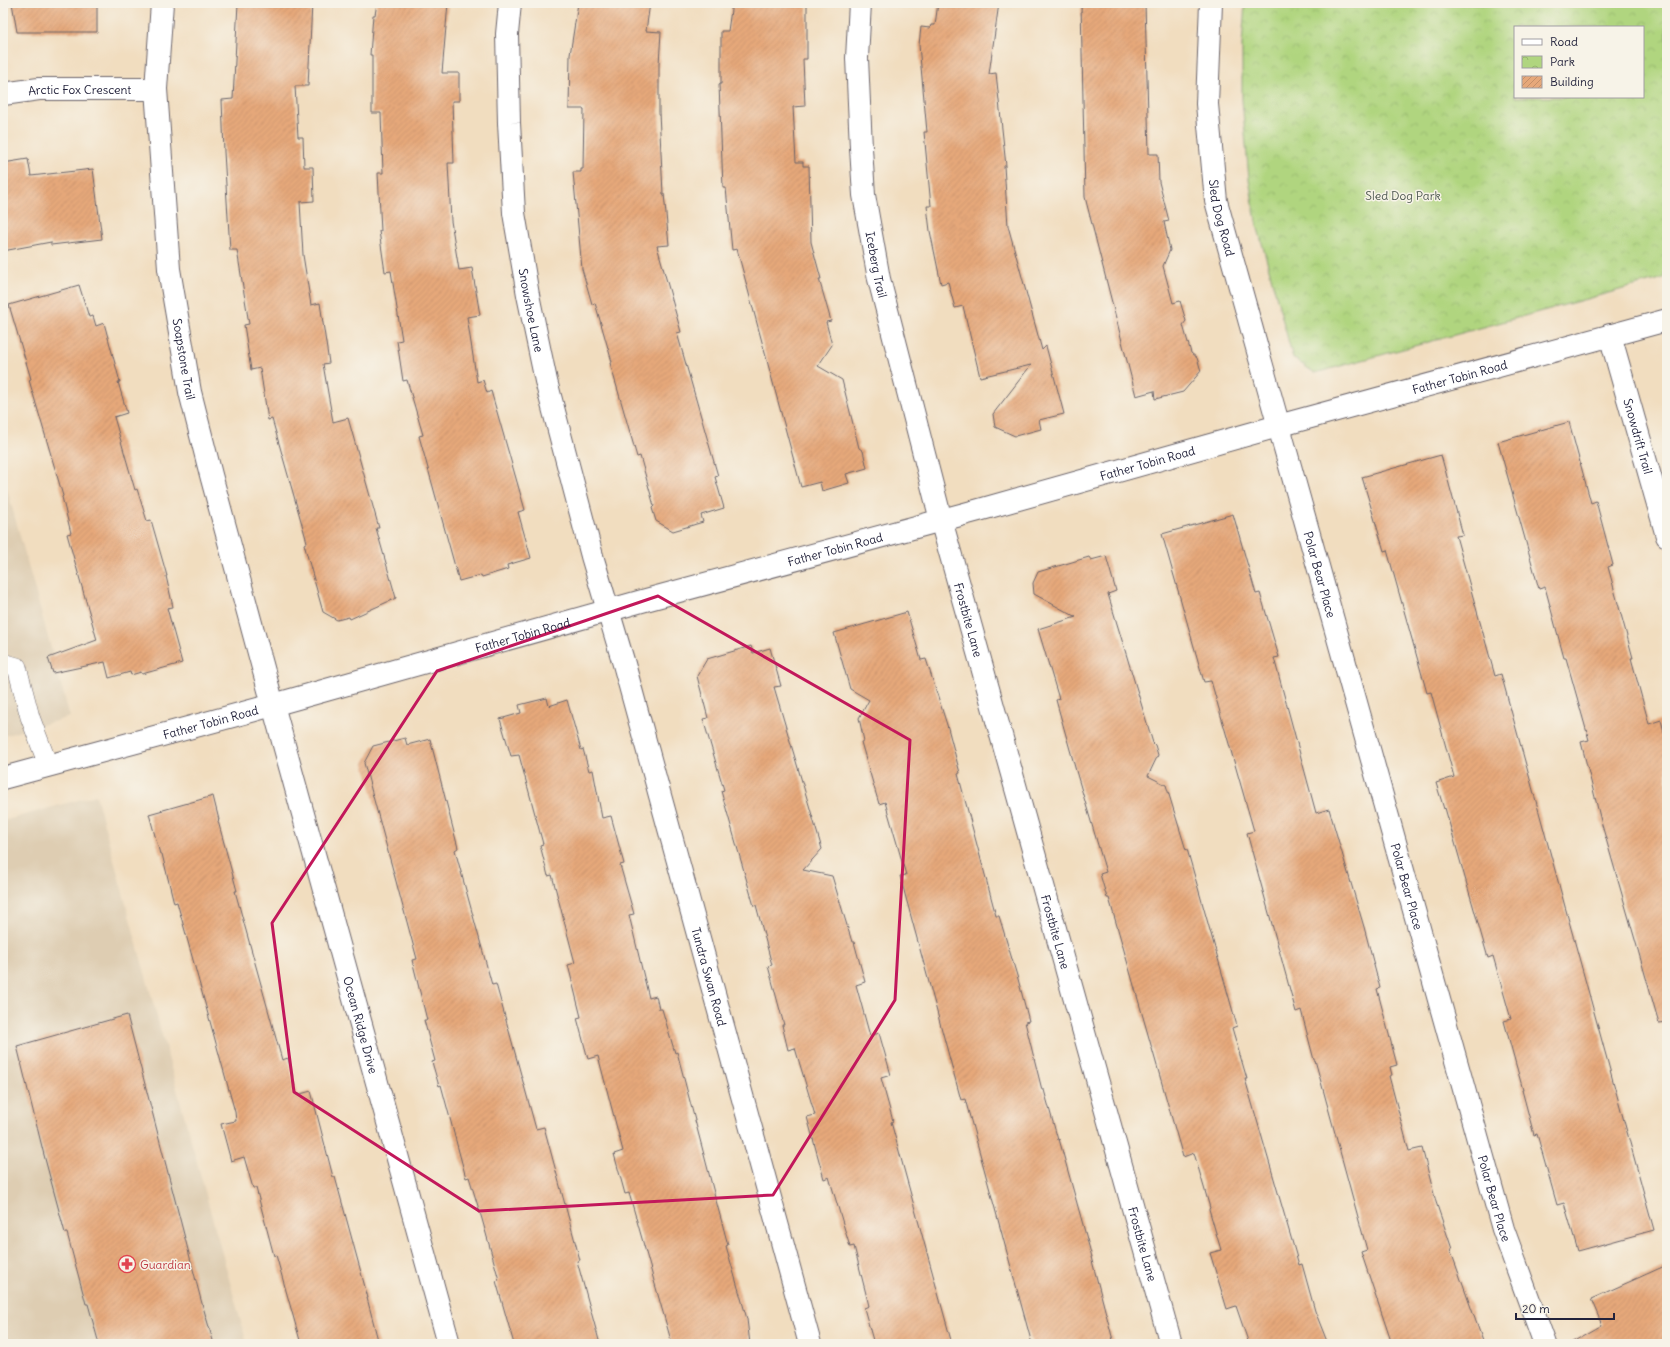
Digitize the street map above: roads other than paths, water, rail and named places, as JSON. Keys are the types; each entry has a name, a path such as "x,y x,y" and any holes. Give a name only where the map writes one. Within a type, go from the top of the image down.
{"street":[{"name":"Soapstone Trail","path":"162,3 156,89 169,269 190,392 273,705"},
{"name":"Snowshoe Lane","path":"510,3 507,34 509,123 516,220 528,294 546,381 592,556 609,610"},
{"name":"Iceberg Trail","path":"860,3 857,58 864,196 879,279 941,520"},
{"name":"Sled Dog Road","path":"1211,3 1207,104 1216,201 1278,426"},
{"name":"Arctic Fox Crescent","path":"3,94 39,89 156,89"},
{"name":"Father Tobin Road","path":"3,778 273,705 609,610 1667,320"},
{"name":"Snowdrift Trail","path":"1610,335 1667,536"},
{"name":"Polar Bear Place","path":"1278,426 1503,1229 1545,1344"},
{"name":"Frostbite Lane","path":"941,520 1171,1344"},
{"name":"Tundra Swan Road","path":"609,610 810,1344"},
{"name":"Ocean Ridge Drive","path":"273,705 449,1344"}],"lane":[{"path":"3,663 17,667 30,717 48,766"}],"place":[{"name":"Guardian","path":"127,1264"}],"park label":[{"name":"Sled Dog Park","path":"1403,195"}]}
